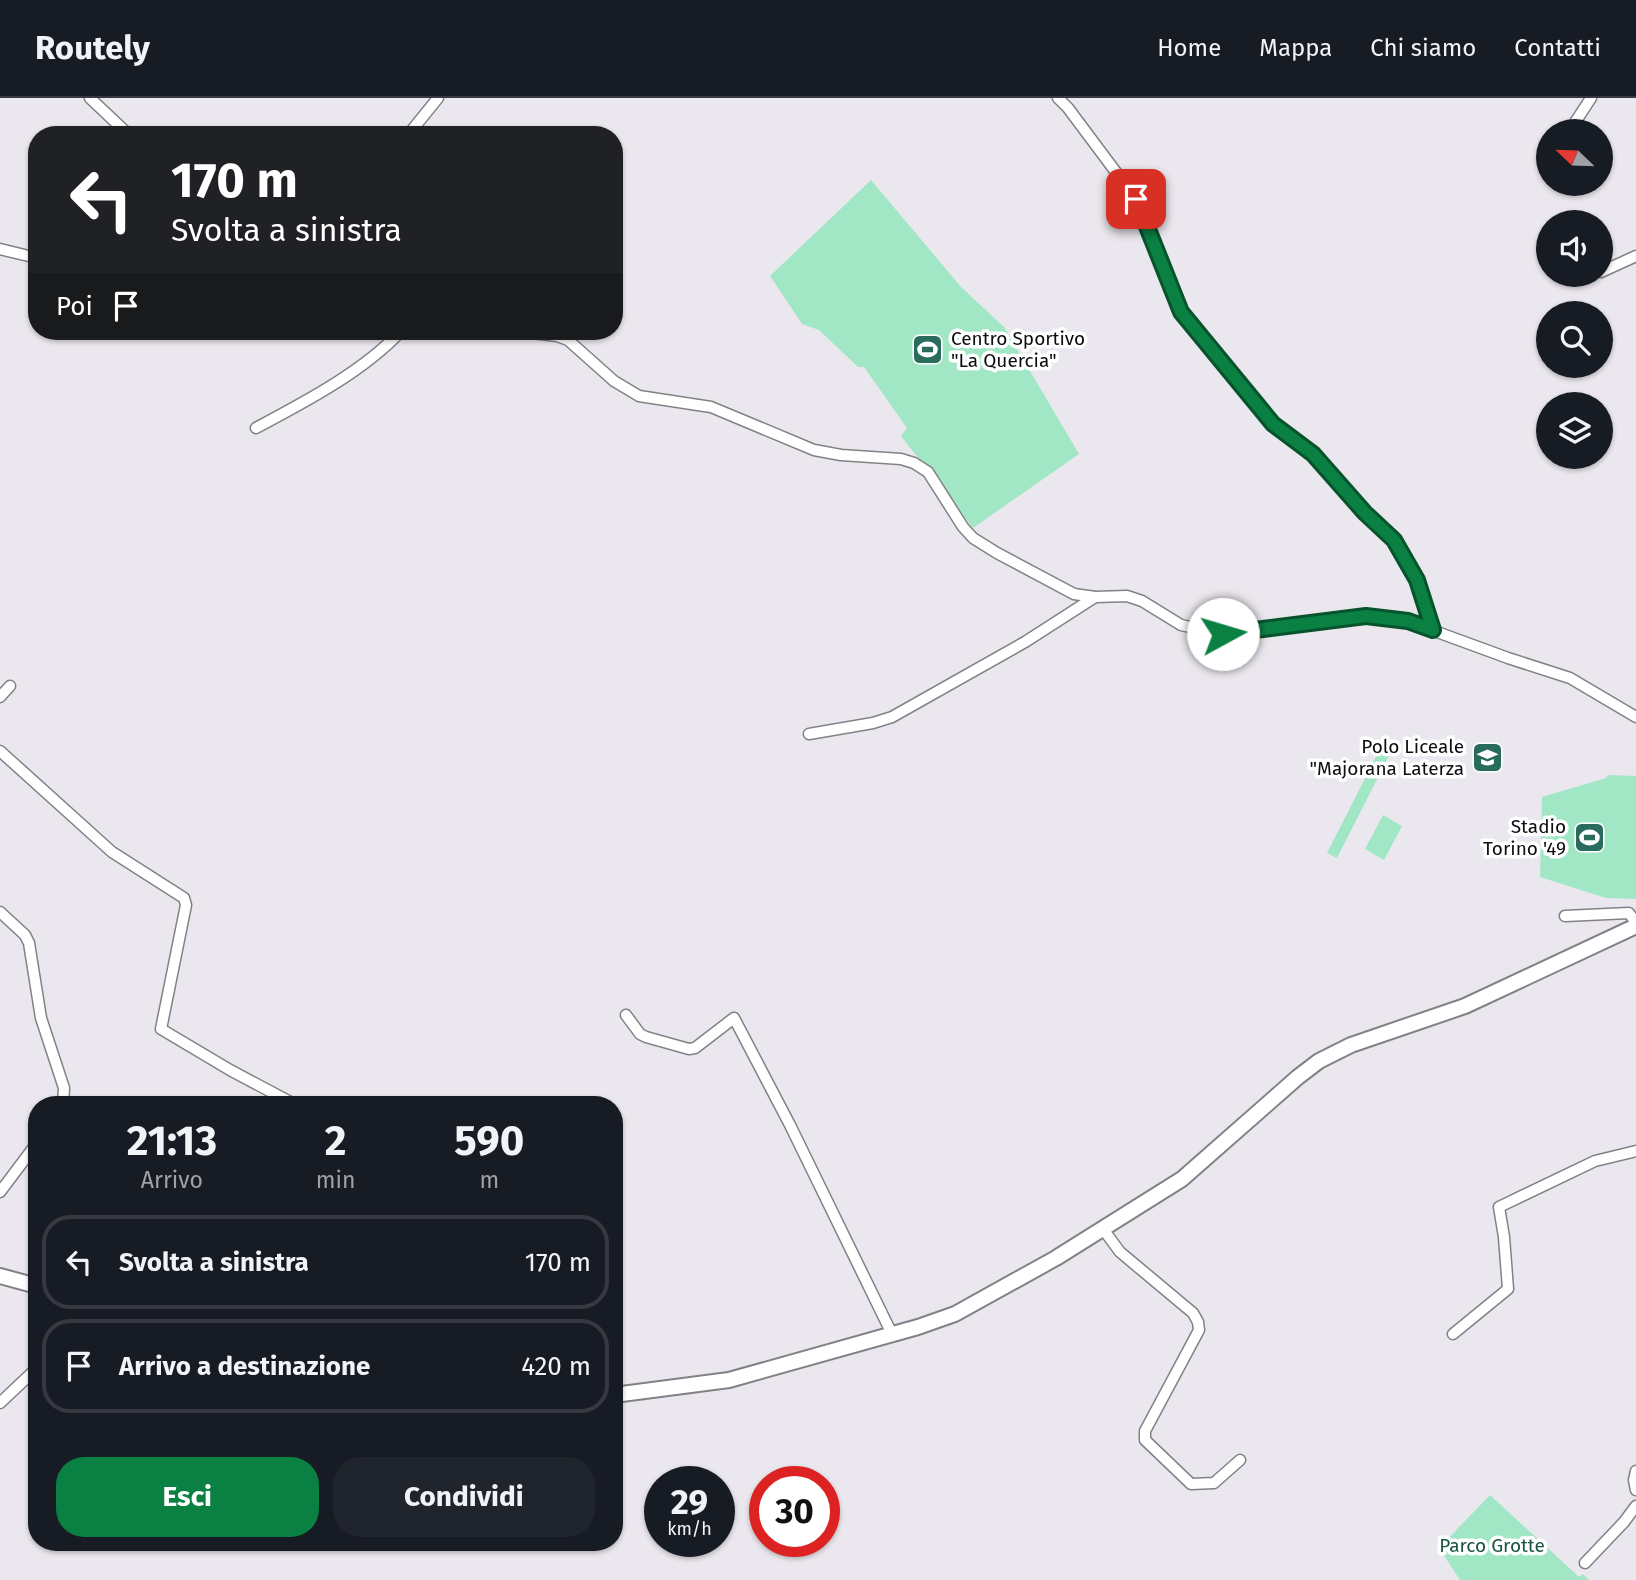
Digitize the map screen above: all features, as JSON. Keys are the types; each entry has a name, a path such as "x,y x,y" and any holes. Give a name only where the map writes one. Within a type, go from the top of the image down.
{"main road":[{"path":"623,1394 729,1380 955,1314 1028,1275 1182,1179 1319,1061 1352,1045 1465,1006 1636,925"},
{"path":"0,1276 28,1284"}],"street":[{"path":"90,98 120,126"},
{"path":"415,126 438,98"},
{"path":"1058,98 1136,199 1181,312 1273,424 1313,454 1365,513 1394,540 1417,580 1433,630"},
{"path":"1577,119 1591,98"},
{"path":"0,249 28,256"},
{"path":"1613,267 1636,256"},
{"path":"256,428 289,411 377,355 392,340"},
{"path":"568,340 614,381 639,396 711,407 814,450 901,459 914,463 928,472 973,538 1065,590 1085,596 1135,598 1181,625 1223,634 1366,616 1408,621 1447,637 1570,678 1636,716"},
{"path":"809,734 892,717 1026,642 1095,597"},
{"path":"0,697 10,686"},
{"path":"0,751 112,852 184,898 186,905 161,1028 219,1064 279,1096"},
{"path":"0,912 25,935 29,943 41,1018 64,1088 63,1096"},
{"path":"1566,916 1629,913 1636,925"},
{"path":"626,1014 640,1034 689,1049 701,1045 734,1018 790,1125 892,1334"},
{"path":"1453,1334 1507,1289 1499,1207 1595,1161 1636,1151"},
{"path":"0,1192 28,1155"},
{"path":"1103,1229 1120,1252 1192,1313 1198,1322 1199,1330 1145,1431 1145,1440 1191,1484 1214,1483 1240,1460"},
{"path":"0,1403 28,1377"},
{"path":"1636,1471 1636,1490"},
{"path":"1585,1563 1636,1506"}],"green space":[{"name":"Centro Sportivo \"La Quercia\"","path":"871,180 961,287 1004,327 1079,454 973,528 901,436 907,428 864,367 858,367 819,330 802,324 770,276"},
{"path":"1385,739 1395,744 1337,858 1327,853"},
{"name":"Stadio Torino '49","path":"1608,775 1636,776 1636,899 1606,898 1540,877 1542,797 1606,778"},
{"path":"1383,815 1402,826 1384,860 1365,849"},
{"name":"Parco Grotte","path":"1490,1495 1579,1577 1583,1574 1589,1580 1460,1580 1439,1548"}],"place":[{"name":"Centro Sportivo \"La Quercia\"","path":"928,349"},
{"name":"Polo Liceale \"Majorana Laterza","path":"1487,757"},
{"name":"Stadio Torino '49","path":"1589,837"}],"route":[{"path":"1136,199 1181,312 1273,424 1313,454 1365,513 1394,540 1417,580 1433,630 1408,621 1366,616 1223,634"}]}
